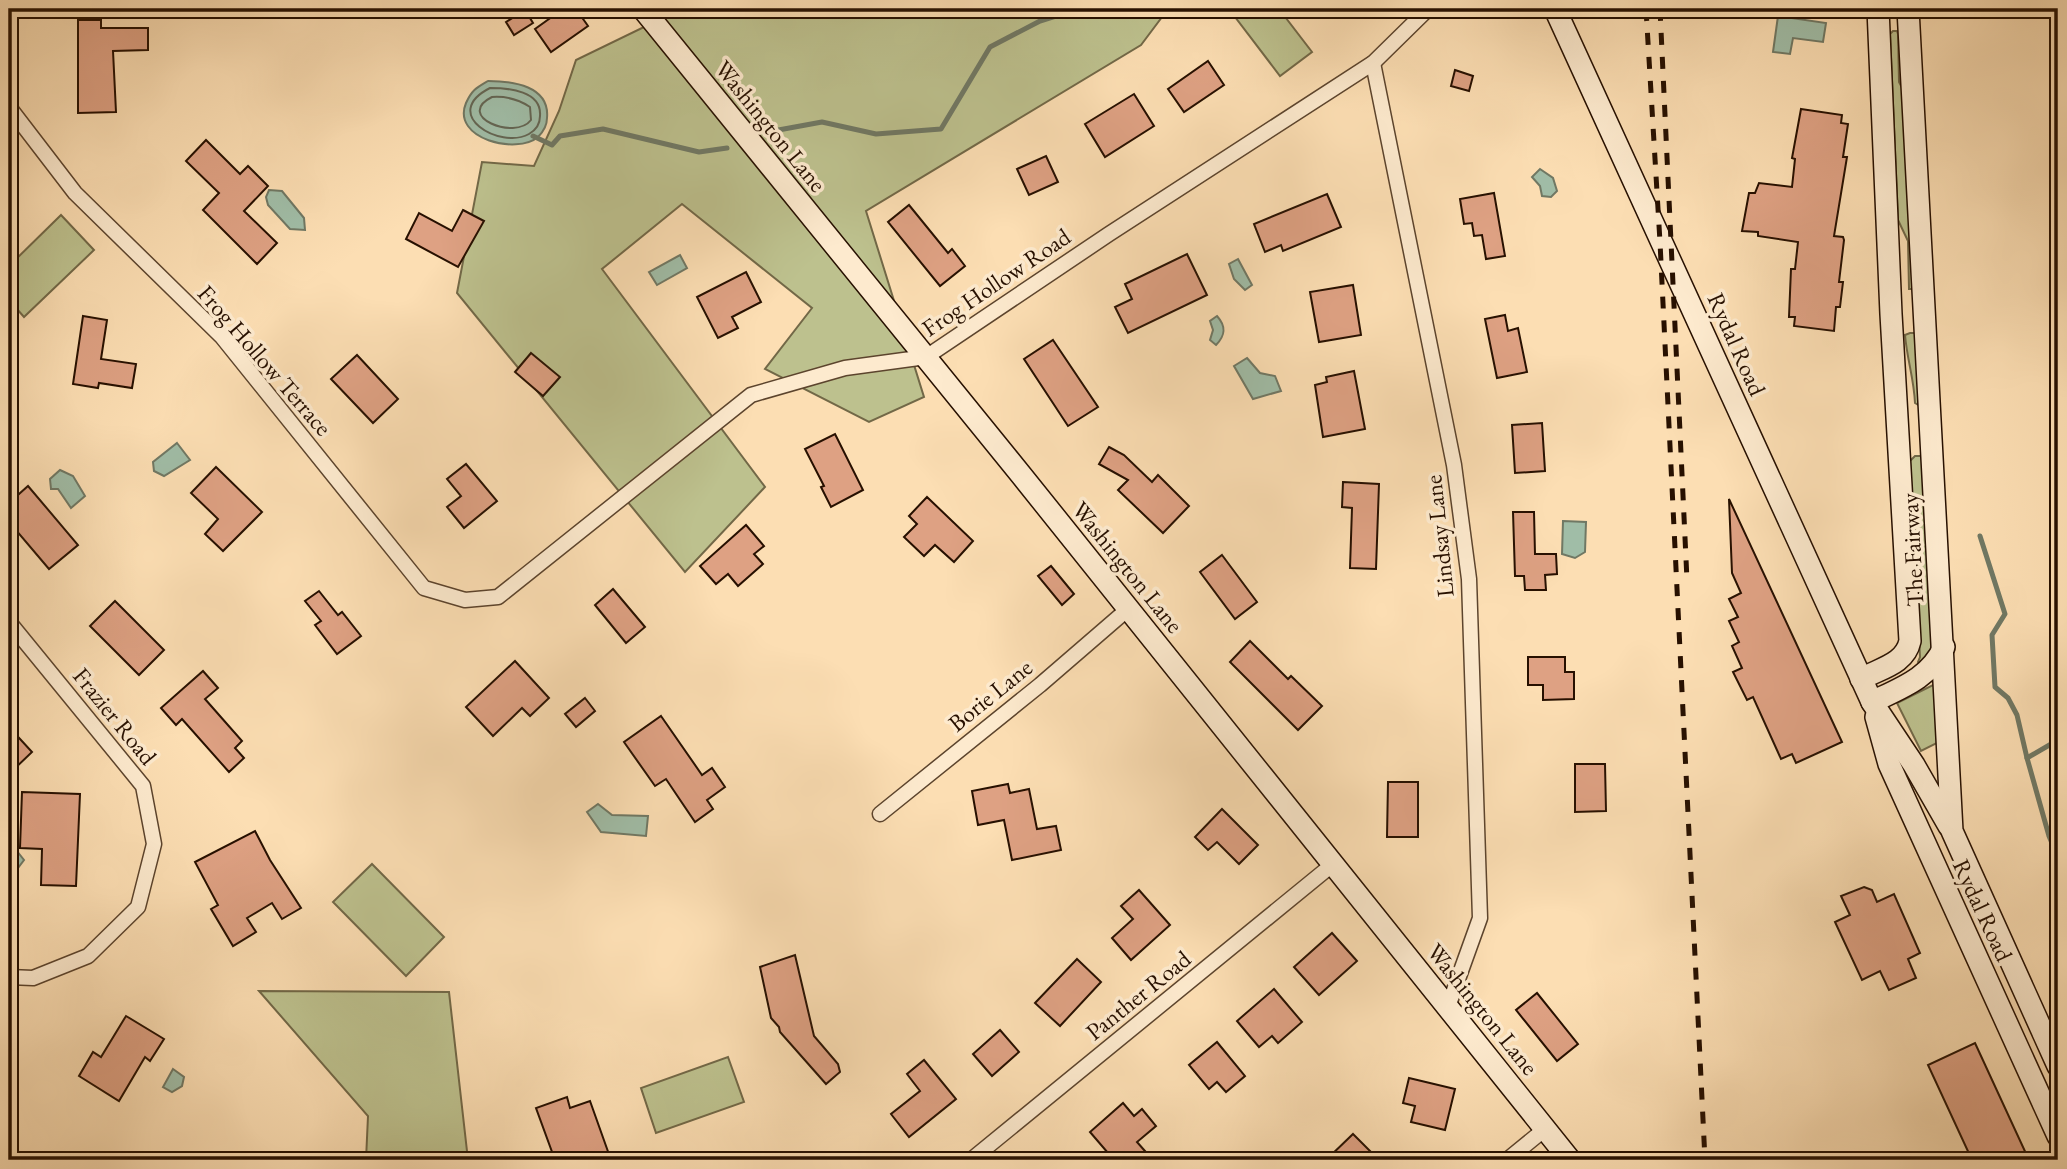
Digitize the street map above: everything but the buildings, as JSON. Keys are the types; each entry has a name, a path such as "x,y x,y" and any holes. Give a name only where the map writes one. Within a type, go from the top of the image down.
{"main road":[{"name":"Washington Lane","path":"643,9 926,357 1570,1160"},
{"name":"Rydal Road","path":"1555,9 1872,702 1914,765 1952,831"},
{"name":"The Fairway","path":"1861,678 1903,659 1908,652 1910,641 1878,9"},
{"name":"The Fairway","path":"1909,9 1952,831 2058,1066"},
{"path":"1898,433 1931,431"},
{"path":"1872,702 1911,684 1938,660 1944,647"},
{"name":"Rydal Road","path":"1872,702 1889,764 2058,1136"}],"street":[{"name":"Frog Hollow Road","path":"424,587 465,600 498,597 751,395 845,368 926,357 1109,234 1373,63 1428,9"},
{"name":"Lindsay Lane","path":"1373,63 1454,465 1468,579 1480,918 1448,1007"},
{"name":"Frog Hollow Terrace","path":"9,107 75,193 222,337 424,587"},
{"name":"Borie Lane","path":"880,814 1040,685 1128,609"},
{"name":"Frazier Road","path":"9,622 143,786 154,844 138,906 88,956 33,978 9,977"},
{"name":"Panther Road","path":"971,1160 1332,865"},
{"path":"1507,1160 1545,1129"}],"green space":[{"path":"681,9 1168,9 1141,45 866,211 924,397 869,422 765,369 812,308 682,204 602,269 765,487 685,572 457,293 482,162 534,166 559,111 576,60"},
{"path":"1229,9 1279,9 1312,52 1280,76"},
{"path":"1893,31 1898,34 1899,82 1909,101 1918,289 1909,289 1908,241 1898,220 1890,34"},
{"path":"61,215 94,250 24,317 9,300 9,266"},
{"path":"1916,333 1920,406 1915,403 1906,344 1905,335"},
{"path":"1915,456 1923,456 1933,646 1923,666 1918,662 1920,657 1910,461"},
{"path":"1935,684 1939,742 1921,751 1897,703"},
{"path":"372,864 444,937 406,976 333,902"},
{"path":"259,991 449,992 468,1160 366,1160 368,1116"},
{"path":"728,1057 744,1102 656,1133 641,1088"}],"water":[{"path":"1778,16 1826,23 1823,42 1793,38 1790,54 1773,52"},
{"path":"488,81 518,84 536,92 543,99 547,121 538,137 528,142 502,144 477,134 468,126 464,116 466,103 475,90"},
{"path":"1540,169 1553,178 1557,191 1551,197 1542,196 1540,186 1532,177"},
{"path":"269,190 282,191 304,218 305,230 290,229 268,205 266,197"},
{"path":"680,255 687,268 657,285 649,272"},
{"path":"1238,259 1252,285 1245,290 1234,279 1229,264"},
{"path":"1217,316 1224,330 1216,345 1210,340 1213,330 1210,321"},
{"path":"1247,358 1260,373 1275,376 1281,391 1253,399 1234,366"},
{"path":"177,443 190,460 164,476 154,471 153,462"},
{"path":"60,470 73,476 85,496 71,508 58,489 51,489 50,479"},
{"path":"1563,521 1586,522 1585,552 1575,558 1562,554"},
{"path":"598,804 612,815 648,816 646,836 601,832 587,812"},
{"path":"9,841 24,860 18,868 9,873"},
{"path":"173,1069 184,1077 182,1086 172,1092 163,1087"}],"waterway":[{"path":"773,131 822,122 876,134 941,129 990,47 1040,21 1078,9"},
{"path":"533,136 552,145 560,136 603,129 699,152 727,148"},
{"path":"1980,536 2005,614 1992,635 1995,687 2008,698 2017,715 2049,836 2058,857"},
{"path":"2027,758 2058,740"}],"railway":[{"path":"1646,9 1705,1160"},
{"path":"1660,9 1687,580"}]}
